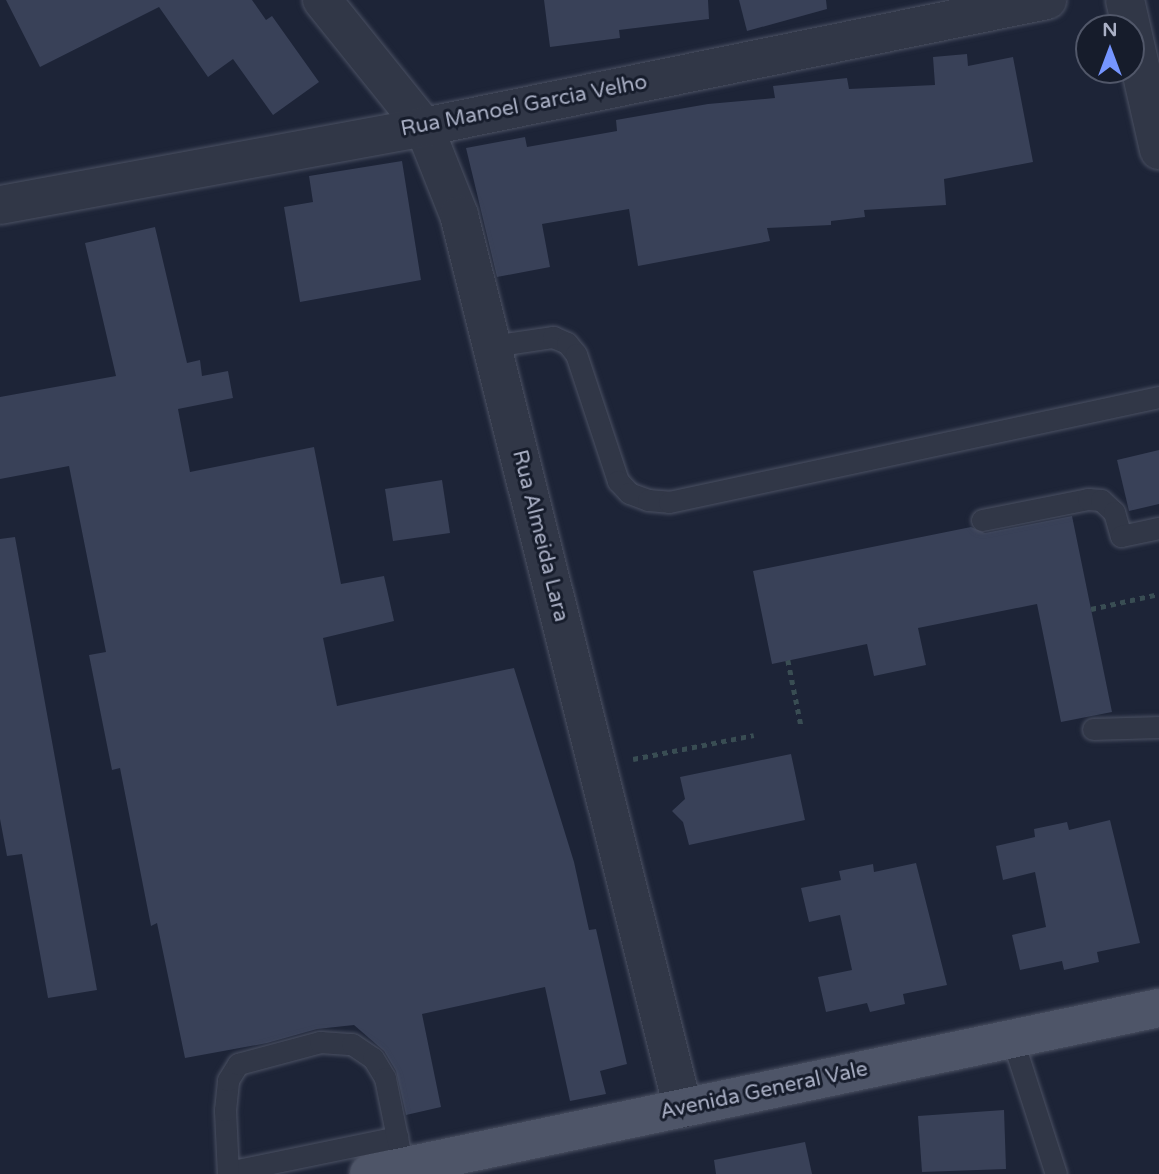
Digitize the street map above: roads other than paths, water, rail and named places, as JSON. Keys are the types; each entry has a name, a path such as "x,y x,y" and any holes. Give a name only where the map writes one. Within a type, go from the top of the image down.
{"main road":[{"name":"Avenida General Vale","path":"390,1160 683,1108 1159,1008"}],"street":[{"name":"Rua Almeida Lara","path":"322,0 424,127 459,215 683,1108"},
{"name":"Rua Manoel Garcia Velho","path":"0,205 424,127 1046,0"},
{"path":"1125,0 1159,150"}],"lane":[{"path":"492,346 553,337 567,342 576,354 618,481 629,493 648,500 669,502 1159,397"},
{"path":"982,520 1087,499 1101,500 1114,512 1121,536 1159,528"},
{"path":"1093,729 1159,727"},
{"path":"1012,1038 1056,1174"},
{"path":"320,1042 352,1044 373,1058 385,1078 390,1160 228,1173 225,1110 228,1080 238,1064 320,1042"}]}
